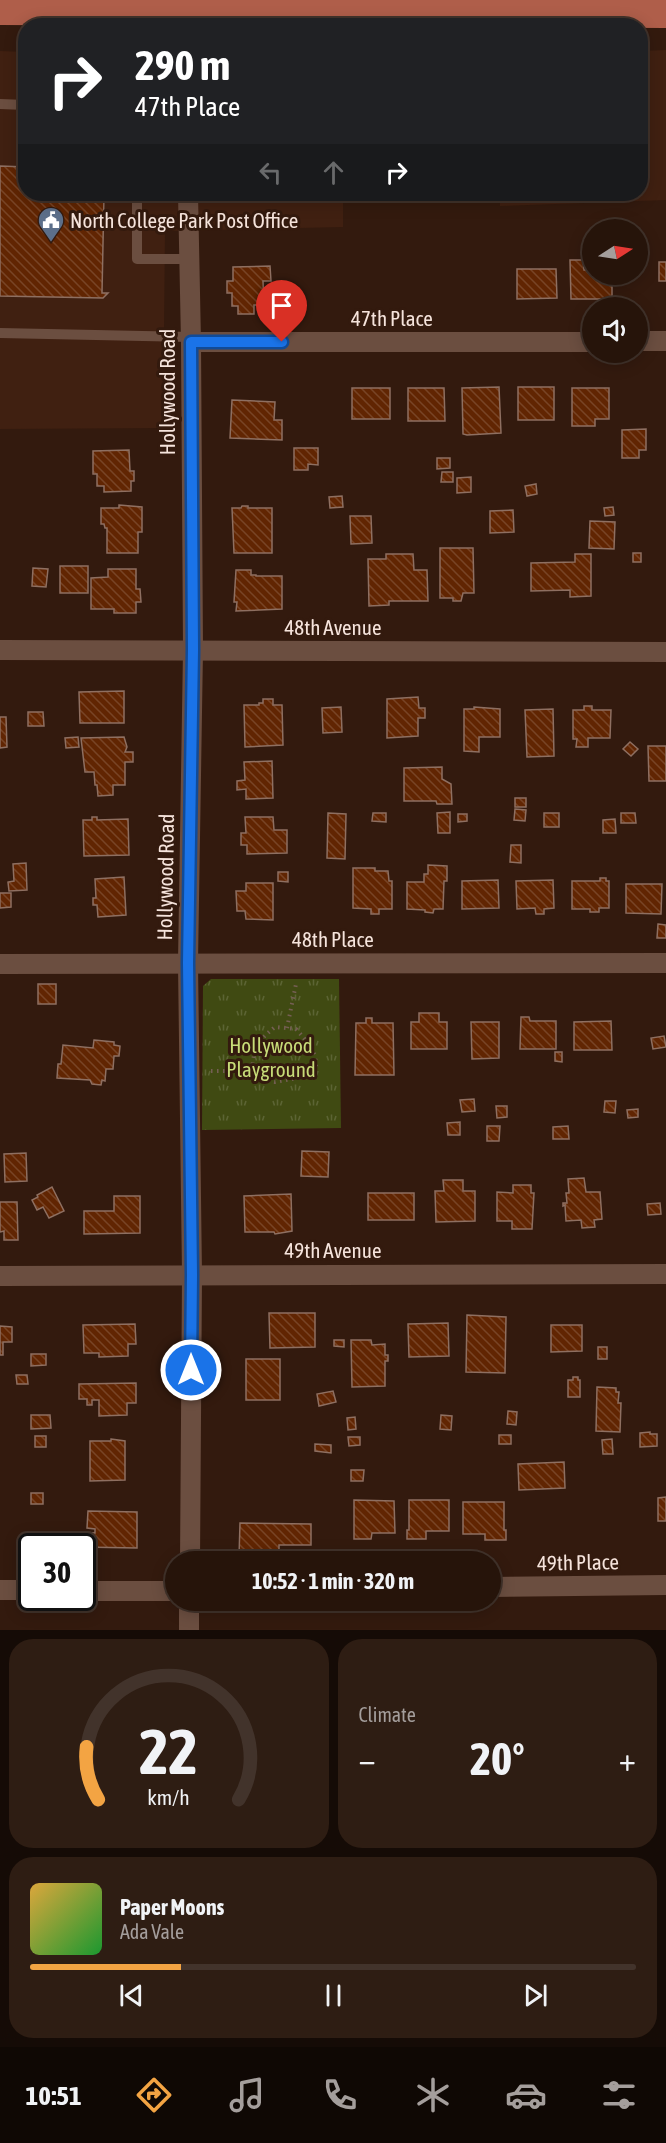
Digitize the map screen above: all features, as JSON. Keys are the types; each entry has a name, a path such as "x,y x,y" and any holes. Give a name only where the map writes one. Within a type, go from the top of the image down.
{"main road":[{"path":"0,9 56,5 184,12 324,6 486,6 542,18"},
{"path":"550,18 583,6 666,12"}],"street":[{"name":"Hollywood Road","path":"188,201 193,650 188,963 192,1275 190,1551"},
{"name":"47th Place","path":"191,339 582,342"},
{"path":"648,341 666,341"},
{"name":"48th Avenue","path":"0,650 666,652"},
{"name":"48th Place","path":"0,964 666,963"},
{"name":"49th Avenue","path":"0,1276 666,1274"},
{"name":"49th Place","path":"501,1587 666,1585"},
{"path":"0,1590 18,1590"},
{"path":"96,1591 165,1591"},
{"path":"189,1611 189,1630"}],"lane":[{"path":"0,104 18,105"},
{"path":"137,201 137,259 189,259"},
{"path":"0,333 191,339"}],"path":[{"path":"287,1028 296,985 296,963"},
{"path":"189,1070 252,1071 264,1080 275,1082 309,1077 316,1069 317,1057 309,1043 296,1029 275,1027 259,1040 253,1056 252,1071"}],"shaded area":[{"path":"666,50 666,200 648,201 648,51"},
{"path":"0,51 18,52 18,201 343,201 343,227 165,231 163,428 0,429"},
{"path":"500,201 638,201 500,206"}],"green space":[{"name":"Hollywood Playground","path":"211,979 339,979 341,1128 202,1130 203,986"}],"building":[{"name":"North College Park Post Office","path":"0,166 18,167 18,201 104,201 102,293 108,293 103,298 0,296"},
{"path":"570,260 582,260 582,285 612,285 612,297 571,299"},
{"path":"659,262 666,262 666,281 659,281"},
{"path":"270,266 271,281 263,281 264,305 254,305 254,314 238,314 238,306 232,306 232,293 227,293 227,281 233,281 233,267"},
{"path":"517,269 556,269 557,298 517,299"},
{"path":"499,387 501,433 463,434 462,388"},
{"path":"518,387 554,387 554,420 518,420"},
{"path":"352,388 390,388 390,419 352,419"},
{"path":"408,388 444,388 445,421 408,421"},
{"path":"572,388 609,388 609,419 595,419 595,426 572,426"},
{"path":"232,400 275,402 274,420 282,420 282,440 230,438"},
{"path":"646,429 646,450 639,450 639,458 622,458 622,430"},
{"path":"294,448 318,448 318,465 308,464 308,470 294,470"},
{"path":"129,450 130,471 134,471 131,491 104,492 104,486 97,486 97,474 93,474 93,451"},
{"path":"437,458 450,458 450,468 437,469"},
{"path":"442,472 453,472 453,482 441,482"},
{"path":"471,477 471,492 457,493 457,478"},
{"path":"536,484 537,494 527,496 525,486"},
{"path":"342,496 343,507 330,508 329,497"},
{"path":"119,505 142,507 142,532 138,532 138,553 107,553 107,528 101,524 101,508 119,508"},
{"path":"242,506 272,508 272,553 234,553 232,508"},
{"path":"613,507 614,515 605,516 604,508"},
{"path":"513,510 514,532 490,533 490,511"},
{"path":"350,516 371,516 372,543 351,544"},
{"path":"590,521 615,522 614,549 589,548"},
{"path":"440,548 473,548 474,593 463,593 461,601 453,601 453,598 440,598"},
{"path":"633,553 641,553 641,562 633,562"},
{"path":"386,554 413,554 414,570 427,570 428,601 389,601 389,605 369,606 368,559 386,559"},
{"path":"575,554 591,554 591,596 570,597 570,590 531,591 531,563 575,562"},
{"path":"60,566 88,566 88,593 60,593"},
{"path":"33,568 48,569 46,587 32,586"},
{"path":"108,569 136,569 136,589 140,589 141,602 136,602 136,613 114,613 114,609 91,609 91,578 108,577"},
{"path":"236,570 251,570 251,575 256,576 282,576 282,609 236,611 237,602 234,602"},
{"path":"124,691 124,723 80,723 79,692"},
{"path":"418,697 419,708 425,708 425,718 418,718 418,736 387,738 387,699"},
{"path":"263,699 273,699 273,705 282,705 283,745 245,747 244,705 259,705 263,703"},
{"path":"584,706 592,706 592,710 611,710 610,738 588,738 588,747 576,747 577,739 573,739 573,710 584,710"},
{"path":"341,707 342,732 323,733 322,708"},
{"path":"474,707 500,709 500,737 479,737 479,752 464,751 464,709 474,709"},
{"path":"553,709 554,756 527,757 525,710"},
{"path":"28,712 43,712 44,726 28,726"},
{"path":"0,717 6,717 7,747 0,748"},
{"path":"78,737 79,747 66,748 65,738"},
{"path":"124,737 127,747 125,752 133,752 133,762 125,762 125,785 113,785 113,795 98,796 94,772 85,772 81,738"},
{"path":"630,742 638,749 631,756 623,749"},
{"path":"648,746 666,746 666,781 649,781"},
{"path":"272,761 273,798 246,799 246,789 237,790 237,781 245,780 244,762"},
{"path":"442,767 442,779 451,784 452,804 437,804 436,801 404,801 404,768"},
{"path":"515,798 526,798 526,807 515,807"},
{"path":"515,809 526,810 525,821 514,820"},
{"path":"450,812 450,833 438,833 437,813"},
{"path":"328,813 346,814 345,859 327,858"},
{"path":"373,813 386,813 386,822 372,821"},
{"path":"544,813 559,813 559,827 544,827"},
{"path":"621,813 635,813 636,823 621,823"},
{"path":"458,814 467,814 467,821 458,822"},
{"path":"92,817 97,817 97,820 128,819 129,855 84,856 83,820 92,820"},
{"path":"245,817 273,817 274,830 287,830 287,853 247,854 247,845 241,845 241,833 246,833"},
{"path":"615,819 616,833 603,833 603,820"},
{"path":"511,845 521,845 521,863 510,862"},
{"path":"26,863 27,890 9,891 8,882 14,881 13,864"},
{"path":"428,865 447,866 443,909 434,909 433,913 407,909 407,882 424,882 424,874 428,874"},
{"path":"353,868 375,868 375,871 388,871 389,881 392,881 392,909 379,909 379,914 371,914 371,909 353,908"},
{"path":"278,872 288,872 288,882 278,881"},
{"path":"124,877 126,915 98,917 97,905 93,905 93,898 96,898 95,879"},
{"path":"600,878 606,878 606,881 609,881 609,908 599,908 599,912 590,912 590,909 572,909 572,881 600,881"},
{"path":"498,880 499,908 462,909 462,881"},
{"path":"553,880 554,908 544,909 544,914 536,914 535,908 517,909 516,881"},
{"path":"246,883 273,883 273,920 246,919 245,911 237,911 236,891 246,891"},
{"path":"626,884 662,884 661,914 626,913"},
{"path":"0,893 11,893 11,907 0,908"},
{"path":"658,924 666,925 666,938 657,938"},
{"path":"38,984 56,984 56,1004 38,1004"},
{"path":"419,1013 439,1013 439,1022 447,1022 447,1049 411,1049 411,1022 419,1022"},
{"path":"521,1017 529,1017 530,1021 556,1021 556,1049 520,1049"},
{"path":"366,1018 372,1018 372,1023 393,1023 394,1075 355,1075 356,1023 366,1023"},
{"path":"611,1021 612,1050 574,1050 574,1022"},
{"path":"471,1022 499,1022 499,1058 472,1059"},
{"path":"664,1036 666,1047 653,1049 651,1038"},
{"path":"94,1040 114,1042 114,1045 120,1046 119,1056 114,1056 113,1069 106,1069 105,1081 102,1080 101,1085 92,1084 90,1080 57,1078 63,1045 93,1048"},
{"path":"555,1052 562,1052 562,1062 555,1061"},
{"path":"474,1099 475,1111 462,1112 460,1100"},
{"path":"605,1101 616,1101 615,1113 604,1112"},
{"path":"496,1106 507,1106 507,1117 497,1118"},
{"path":"638,1109 638,1117 628,1118 627,1110"},
{"path":"460,1122 460,1135 448,1135 447,1123"},
{"path":"487,1126 500,1126 499,1141 487,1141"},
{"path":"568,1126 569,1139 553,1139 553,1127"},
{"path":"302,1151 329,1152 328,1177 301,1176"},
{"path":"26,1153 27,1181 5,1182 4,1154"},
{"path":"584,1178 586,1192 600,1192 602,1219 594,1220 595,1227 582,1228 581,1220 566,1221 563,1203 567,1203 568,1179"},
{"path":"443,1180 463,1180 463,1191 475,1191 475,1221 436,1222 435,1191 444,1191"},
{"path":"513,1185 531,1185 531,1193 534,1193 532,1229 512,1229 512,1221 497,1221 497,1192 513,1193"},
{"path":"52,1187 64,1211 49,1218 43,1207 37,1210 32,1200"},
{"path":"368,1193 414,1193 414,1220 368,1220"},
{"path":"291,1194 292,1231 275,1234 274,1232 245,1232 244,1196"},
{"path":"114,1196 140,1196 140,1233 84,1234 84,1211 114,1211"},
{"path":"0,1202 17,1202 18,1240 4,1240 4,1231 0,1232"},
{"path":"660,1203 661,1214 648,1215 647,1204"},
{"path":"269,1313 315,1313 315,1347 270,1348"},
{"path":"467,1315 506,1317 505,1373 466,1372"},
{"path":"448,1323 449,1356 409,1357 408,1324"},
{"path":"135,1324 136,1344 128,1344 128,1356 99,1357 99,1353 84,1353 83,1325"},
{"path":"551,1325 582,1325 582,1351 551,1352"},
{"path":"0,1326 12,1327 12,1342 3,1342 3,1355 0,1355"},
{"path":"334,1340 344,1340 344,1347 334,1346"},
{"path":"351,1340 371,1340 372,1345 385,1344 385,1355 388,1355 388,1361 385,1361 385,1386 352,1387"},
{"path":"598,1347 607,1347 607,1359 598,1359"},
{"path":"31,1354 46,1354 46,1365 31,1366"},
{"path":"246,1359 280,1359 280,1400 246,1400"},
{"path":"16,1375 27,1375 28,1384 17,1384"},
{"path":"573,1377 578,1377 580,1380 580,1397 568,1397 568,1380 573,1380"},
{"path":"136,1383 136,1403 127,1403 127,1415 99,1416 99,1400 92,1400 92,1405 87,1405 87,1399 79,1399 79,1384"},
{"path":"597,1387 616,1388 616,1392 619,1392 620,1432 596,1431"},
{"path":"333,1391 336,1402 319,1406 317,1394"},
{"path":"508,1411 517,1412 516,1425 507,1424"},
{"path":"31,1415 50,1415 51,1428 31,1429"},
{"path":"441,1415 452,1416 451,1430 440,1429"},
{"path":"355,1417 356,1429 348,1430 347,1418"},
{"path":"650,1432 650,1434 657,1434 657,1446 640,1447 640,1433"},
{"path":"499,1435 511,1435 511,1444 499,1444"},
{"path":"35,1436 46,1436 46,1447 35,1447"},
{"path":"348,1437 360,1437 360,1445 349,1446"},
{"path":"111,1439 125,1441 125,1480 90,1481 90,1441 111,1441"},
{"path":"612,1439 613,1454 603,1454 602,1440"},
{"path":"315,1444 331,1445 331,1453 315,1451"},
{"path":"564,1462 565,1488 519,1490 518,1464"},
{"path":"351,1470 364,1470 363,1481 351,1481"},
{"path":"31,1493 43,1493 43,1504 31,1504"},
{"path":"666,1497 666,1521 658,1521 658,1498"},
{"path":"354,1500 394,1501 395,1533 372,1533 371,1539 354,1539"},
{"path":"409,1500 449,1500 449,1531 426,1531 426,1539 407,1539"},
{"path":"463,1502 504,1502 506,1540 485,1540 485,1534 463,1534"},
{"path":"88,1511 137,1512 137,1548 96,1547 95,1529 87,1528"},
{"path":"240,1523 311,1524 311,1545 279,1545 279,1551 239,1551"}],"place":[{"name":"North College Park Post Office","path":"51,243"}],"route":[{"path":"191,1370 188,963 193,650 191,342 282,342"}]}
